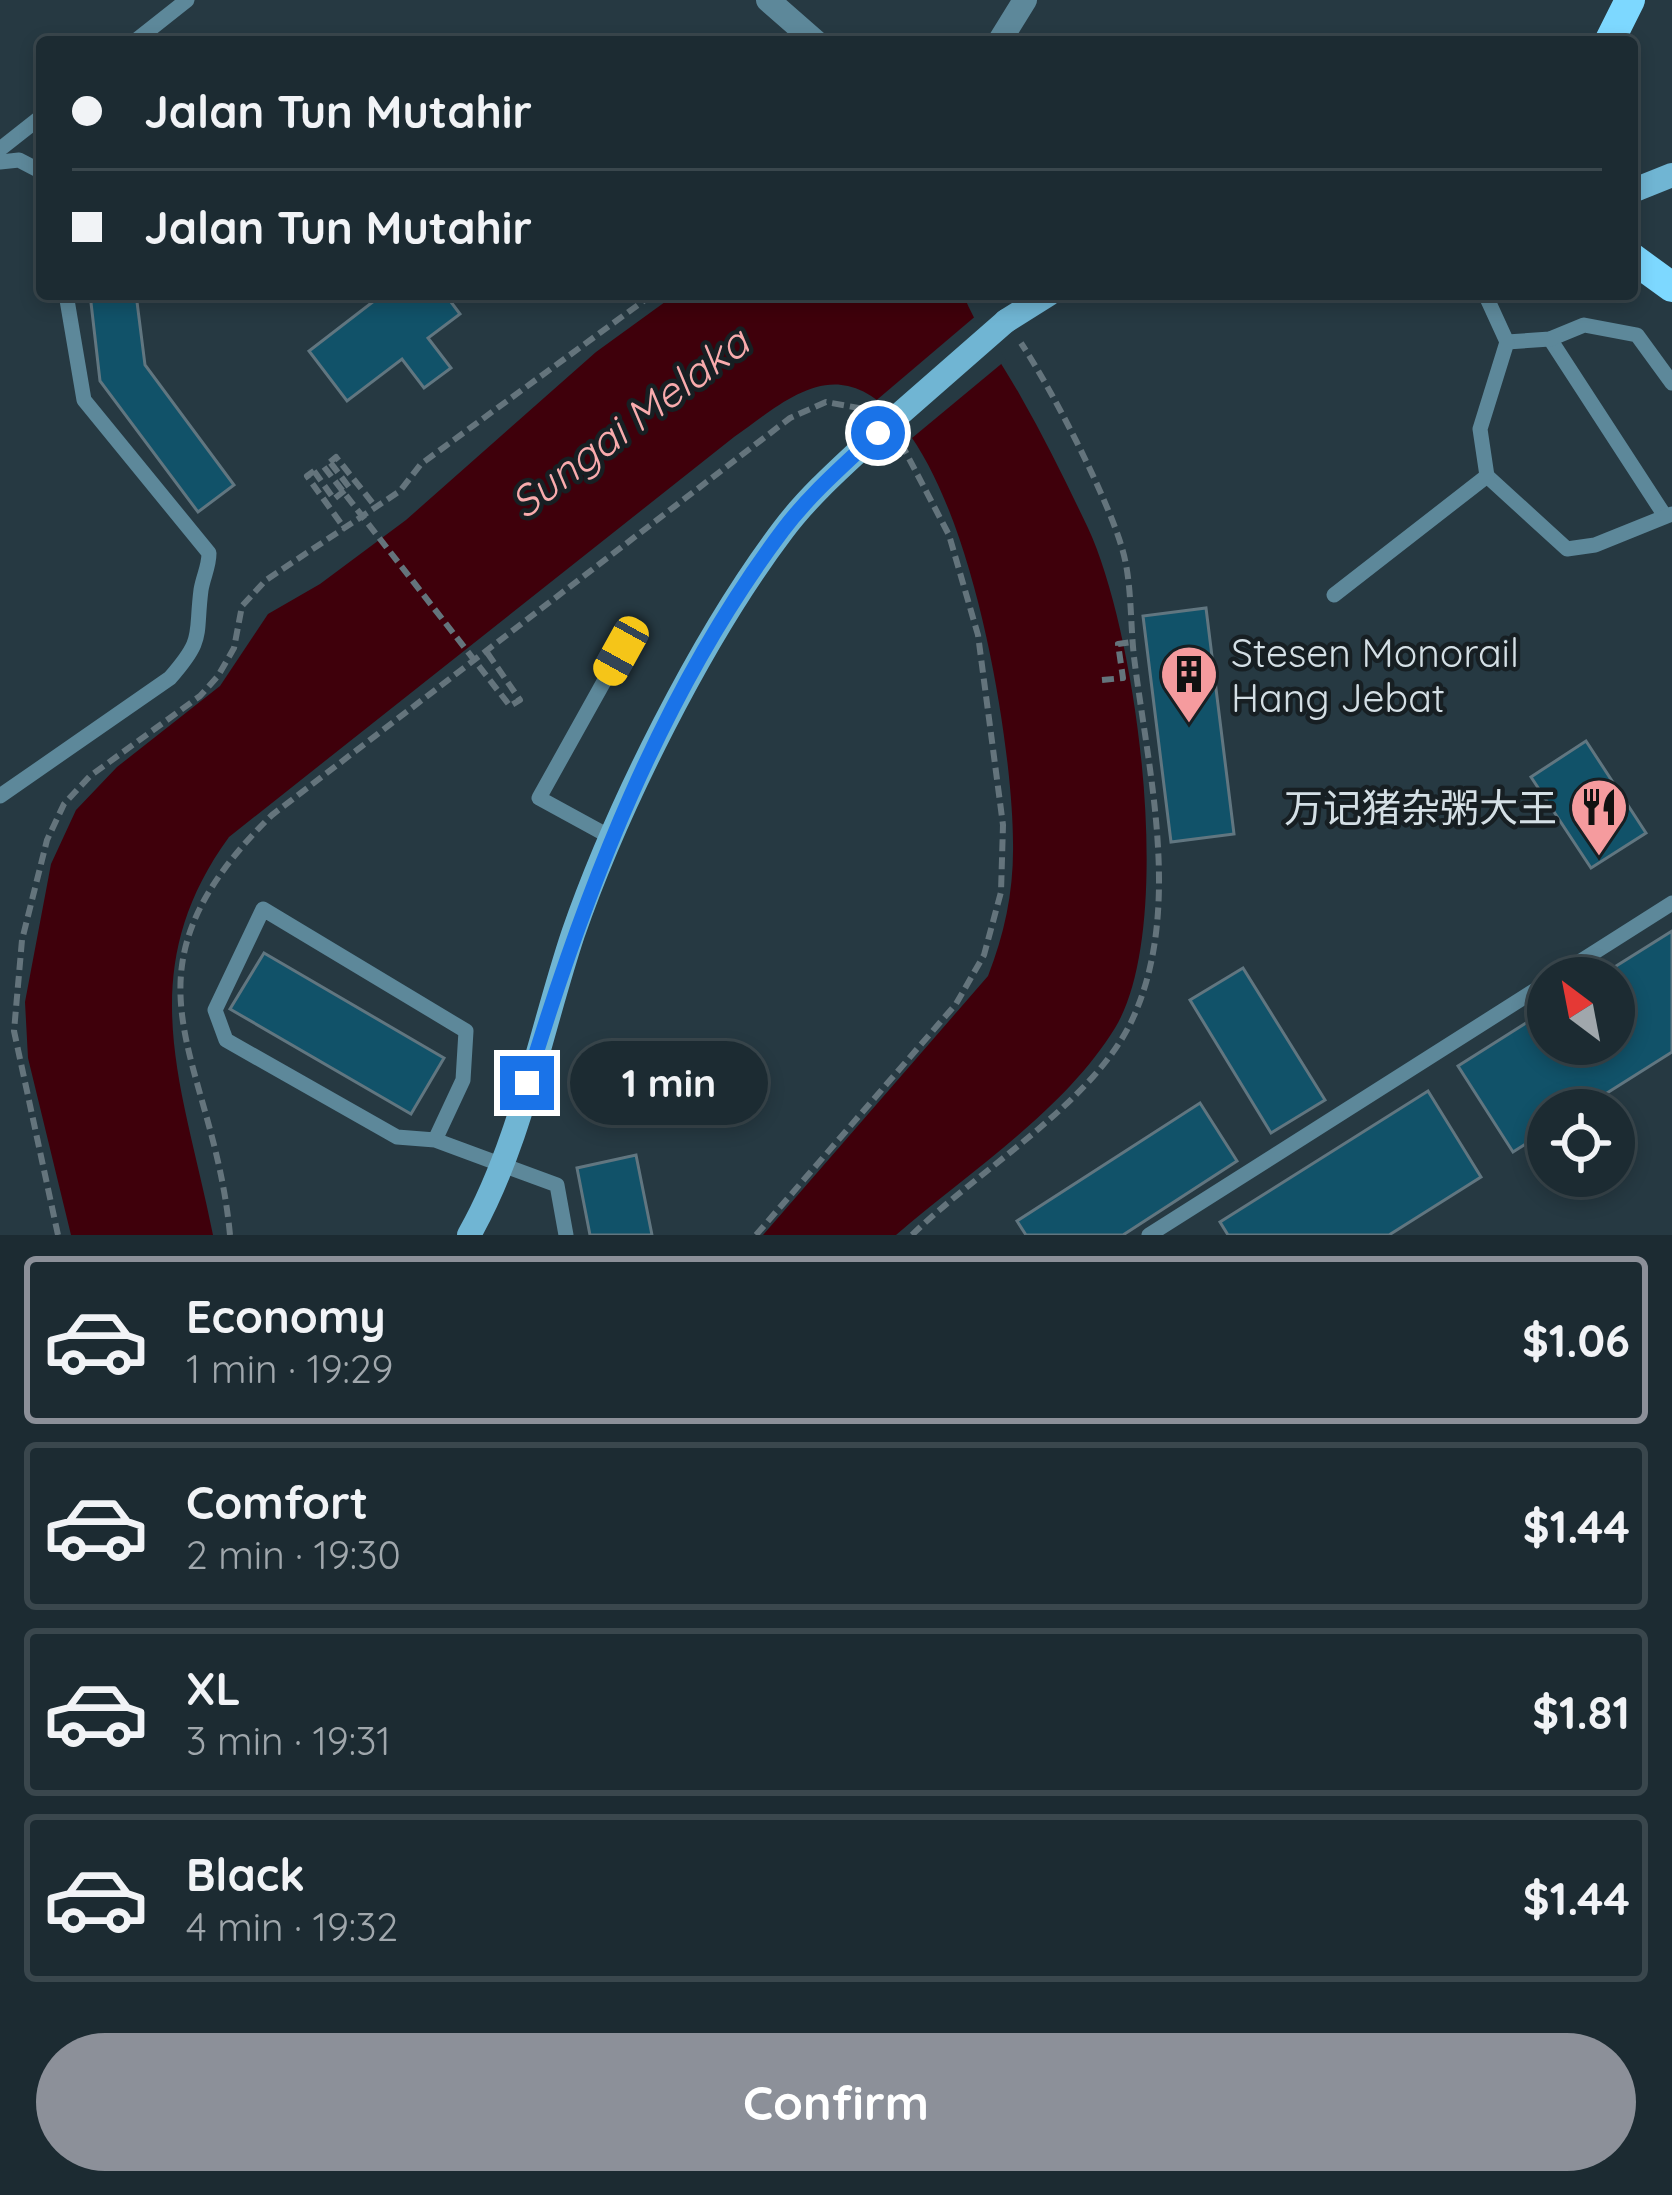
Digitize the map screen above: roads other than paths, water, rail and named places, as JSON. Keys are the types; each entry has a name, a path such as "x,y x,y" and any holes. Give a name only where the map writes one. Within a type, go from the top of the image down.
{"main road":[{"path":"1612,36 1630,0"},
{"path":"1638,262 1672,287"}],"street":[{"path":"768,0 809,36"},
{"path":"1003,36 1025,0"},
{"path":"1638,189 1672,175"},
{"path":"469,1235 502,1165 576,927 614,838 662,732 752,574 824,483 1006,321 1039,300"}],"lane":[{"path":"142,36 187,0"},
{"path":"0,149 36,121"},
{"path":"0,162 19,160 36,169"},
{"path":"0,796 24,775 63,757 170,678 190,655 202,629 202,584 209,553 84,400 67,300"},
{"path":"1488,300 1507,342 1480,429 1486,476 1568,549 1594,545 1669,515 1550,339"},
{"path":"1507,342 1550,339 1584,325 1637,335 1672,382"},
{"path":"1334,595 1486,476"},
{"path":"614,838 539,798 621,651"},
{"path":"1587,957 1672,903"},
{"path":"435,1140 464,1080 466,1031 263,909 215,1010 226,1040 397,1137 435,1140 556,1185 566,1235"},
{"path":"1149,1235 1527,995"}],"water":[{"name":"Sungai Melaka","path":"668,300 966,300 1088,528 1122,636 1143,779 1147,853 1144,922 1134,982 1115,1028 1043,1113 896,1235 763,1235 988,976 1004,927 1012,877 1004,732 974,587 951,516 923,455 888,409 848,386 817,387 787,400 734,437 229,837 199,887 181,936 173,984 179,1080 213,1235 71,1235 28,1058 25,1002 51,864 76,810 117,767 220,686 268,614 320,584 406,520 596,352"}],"place":[{"name":"Stesen Monorail Hang Jebat","path":"1189,725"},
{"name":"万记猪杂粥大王","path":"1599,858"}]}
